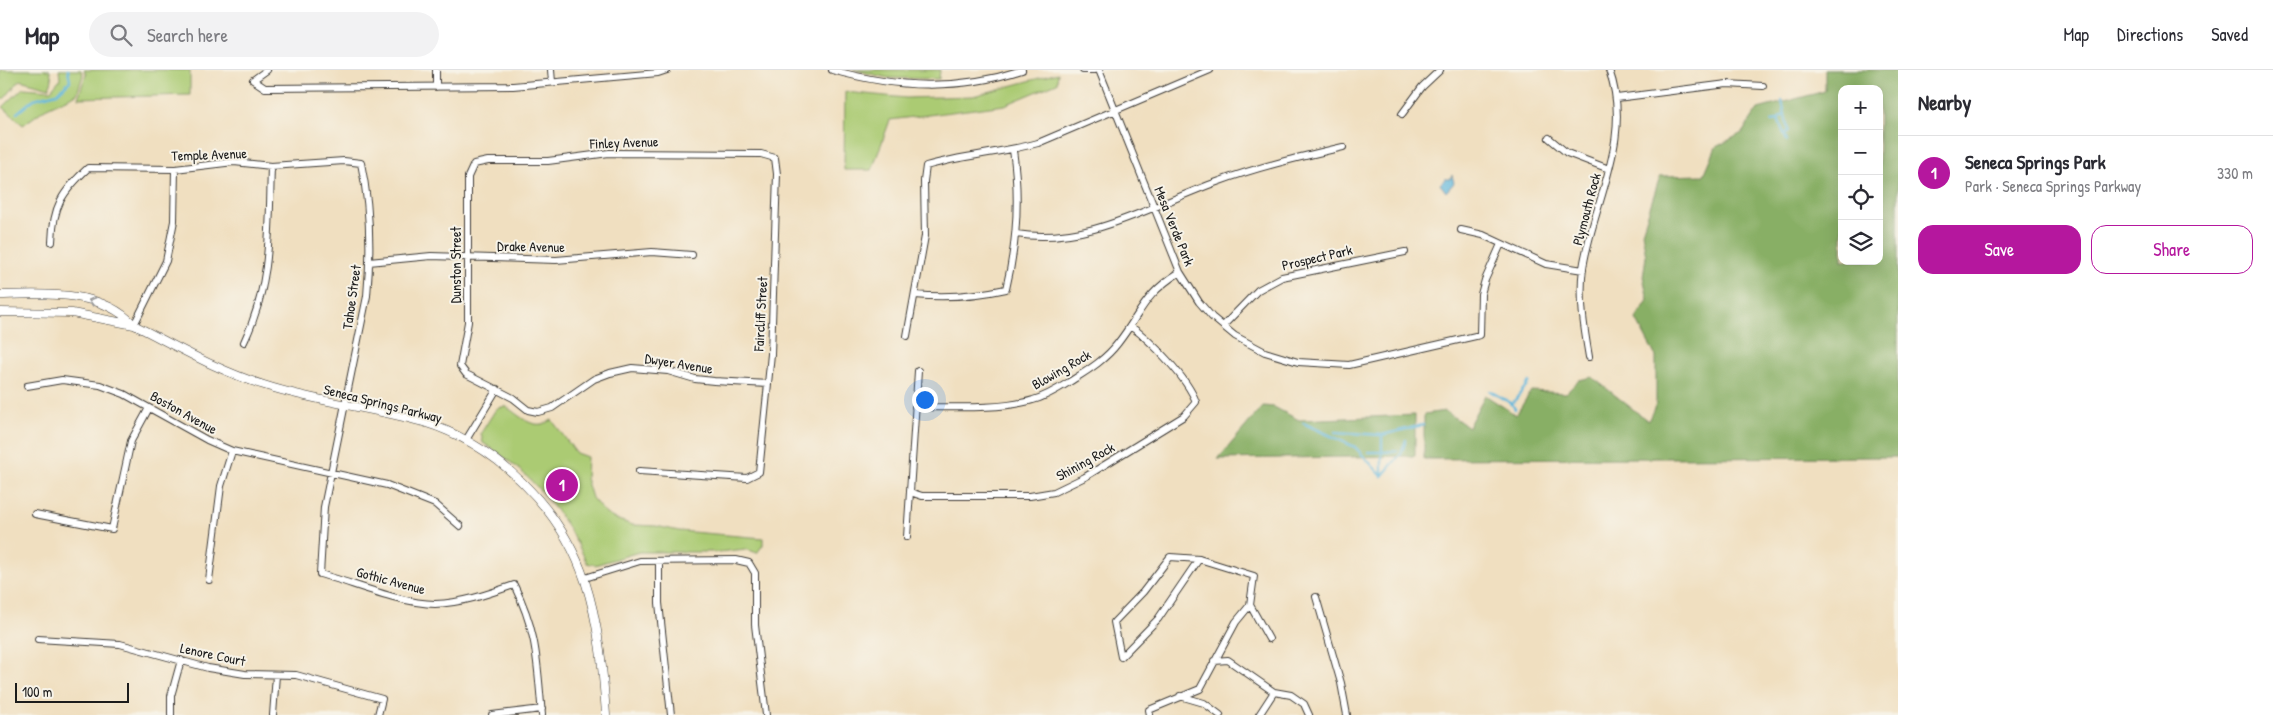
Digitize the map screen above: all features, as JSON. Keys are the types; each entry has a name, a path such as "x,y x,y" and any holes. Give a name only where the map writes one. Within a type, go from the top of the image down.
{"street":[{"path":"267,70 253,80 265,88 513,86 658,73 667,70"},
{"path":"436,70 436,86"},
{"path":"551,70 552,82"},
{"path":"832,70 884,82 922,85 974,82 1006,72 1022,70"},
{"path":"1082,70 1095,70"},
{"name":"Mesa Verde Park","path":"1099,70 1180,272 1199,302 1223,326 1265,352 1298,362 1331,366 1373,361 1480,335 1481,294 1484,280 1502,244"},
{"path":"907,336 925,236 924,181 926,166 949,159 1013,150 1038,143 1210,70"},
{"path":"1402,114 1422,87 1440,70"},
{"name":"Plymouth Rock","path":"1589,356 1584,325 1583,270 1591,233 1610,169 1617,127 1617,98 1609,70"},
{"path":"1617,98 1727,84 1764,86"},
{"path":"1549,138 1567,153 1610,169"},
{"path":"1016,234 1035,237 1077,234 1252,170 1342,147"},
{"path":"914,295 944,298 975,296 1006,289 1016,234 1017,173 1013,150"},
{"name":"Finley Avenue","path":"474,164 488,160 548,161 609,153 761,154 775,158"},
{"name":"Faircliff Street","path":"639,471 748,478 759,472 774,299 777,174 775,158"},
{"name":"Temple Avenue","path":"52,242 53,218 57,207 74,180 88,168 175,169 218,163 271,166 344,161 361,163"},
{"name":"Tahoe Street","path":"320,574 324,507 343,404 367,296 369,262 365,182 361,163"},
{"name":"Dunston Street","path":"474,164 468,177 468,322 460,366 466,374 497,389"},
{"path":"244,342 256,317 266,273 271,166"},
{"path":"134,324 166,262 174,221 175,169"},
{"path":"1461,230 1483,235 1546,264 1583,270"},
{"name":"Drake Avenue","path":"369,262 431,256 556,260 652,252 692,255"},
{"name":"Prospect Park","path":"1223,326 1258,290 1282,277 1405,252"},
{"name":"Blowing Rock","path":"915,407 1012,405 1034,400 1050,393 1098,363 1118,344 1148,297 1162,284 1180,272"},
{"name":"Seneca Springs Parkway","path":"0,295 45,294 86,299 113,310 128,318 134,324"},
{"name":"Seneca Springs Parkway","path":"0,312 72,313 134,324 231,374 294,394 424,422 466,440 504,466 527,488 567,540 584,578 598,632 606,715"},
{"name":"Shining Rock","path":"910,492 917,496 1009,497 1054,492 1085,477 1184,416 1196,402 1192,389 1154,346 1130,326"},
{"name":"Dwyer Avenue","path":"497,389 528,410 538,412 552,408 579,387 594,379 632,368 668,371 695,379 714,382 768,384"},
{"path":"907,537 918,371"},
{"name":"Boston Avenue","path":"27,386 50,381 80,381 124,394 207,440 232,451 387,485 418,496 440,508 460,526"},
{"path":"466,440 497,389"},
{"path":"35,514 112,529 131,441 149,408"},
{"path":"209,580 215,545 221,486 232,451"},
{"path":"1150,715 1149,710 1200,689 1236,622 1250,605 1254,576 1199,559 1170,557 1143,592 1114,622 1121,657 1158,619 1199,559"},
{"path":"584,578 640,562 736,560 749,563 755,573 755,625 766,715"},
{"path":"659,561 659,603 671,715"},
{"name":"Gothic Avenue","path":"320,574 415,602 434,604 472,598 514,585 528,612 536,642 542,712"},
{"path":"1316,597 1341,683 1347,715"},
{"path":"1250,605 1269,639"},
{"name":"Lenore Court","path":"38,639 120,644 227,672 308,678 382,699 378,715"},
{"path":"171,715 171,696 181,660"},
{"path":"1214,661 1228,660 1274,692 1291,695 1304,704 1309,715"},
{"path":"273,715 276,675"},
{"path":"1259,715 1274,692"},
{"path":"1180,696 1204,703 1220,715"},
{"path":"492,715 542,712"}],"green space":[{"path":"0,70 50,70 52,80 49,88 20,80 4,99 0,99"},
{"path":"59,70 81,70 83,75 77,94 45,109 23,125 3,107 23,88 51,90 60,79"},
{"path":"84,70 190,70 190,95 78,98 86,74"},
{"path":"854,70 940,70 939,79 888,78"},
{"path":"1825,70 1898,70 1898,457 1424,459 1424,414 1445,411 1468,427 1485,395 1516,415 1531,391 1566,393 1579,380 1592,377 1648,421 1656,404 1656,357 1636,319 1648,300 1643,276 1646,257 1642,232 1660,176 1704,175 1716,147 1742,133 1758,109 1825,91"},
{"path":"1058,73 1057,83 1005,105 890,120 872,170 844,170 845,92 906,98 973,96"},
{"path":"505,406 533,423 539,424 552,420 576,453 587,457 586,478 592,498 606,514 615,519 633,525 656,526 679,531 763,538 763,545 757,553 746,549 719,552 639,552 595,565 587,563 568,527 544,495 516,467 483,443 481,433 496,409"},
{"path":"1263,406 1274,407 1299,420 1415,415 1415,456 1218,459"}],"water":[{"path":"1452,175 1454,183 1446,192 1440,184 1445,179 1450,179"}],"waterway":[{"path":"17,113 34,99 57,93 70,81 68,70"},
{"path":"1782,101 1788,130 1785,135"},
{"path":"1784,115 1778,119 1787,141"},
{"path":"1772,121 1778,120"},
{"path":"1512,404 1529,382"},
{"path":"1490,391 1512,404 1515,409"},
{"path":"1303,423 1355,447 1382,476"},
{"path":"1406,440 1401,454 1382,476 1382,435 1423,425"},
{"path":"1335,432 1381,435"},
{"path":"1383,452 1397,451"},
{"path":"1369,452 1382,452"}],"place":[{"name":"Seneca Springs Park","path":"562,485"}]}
